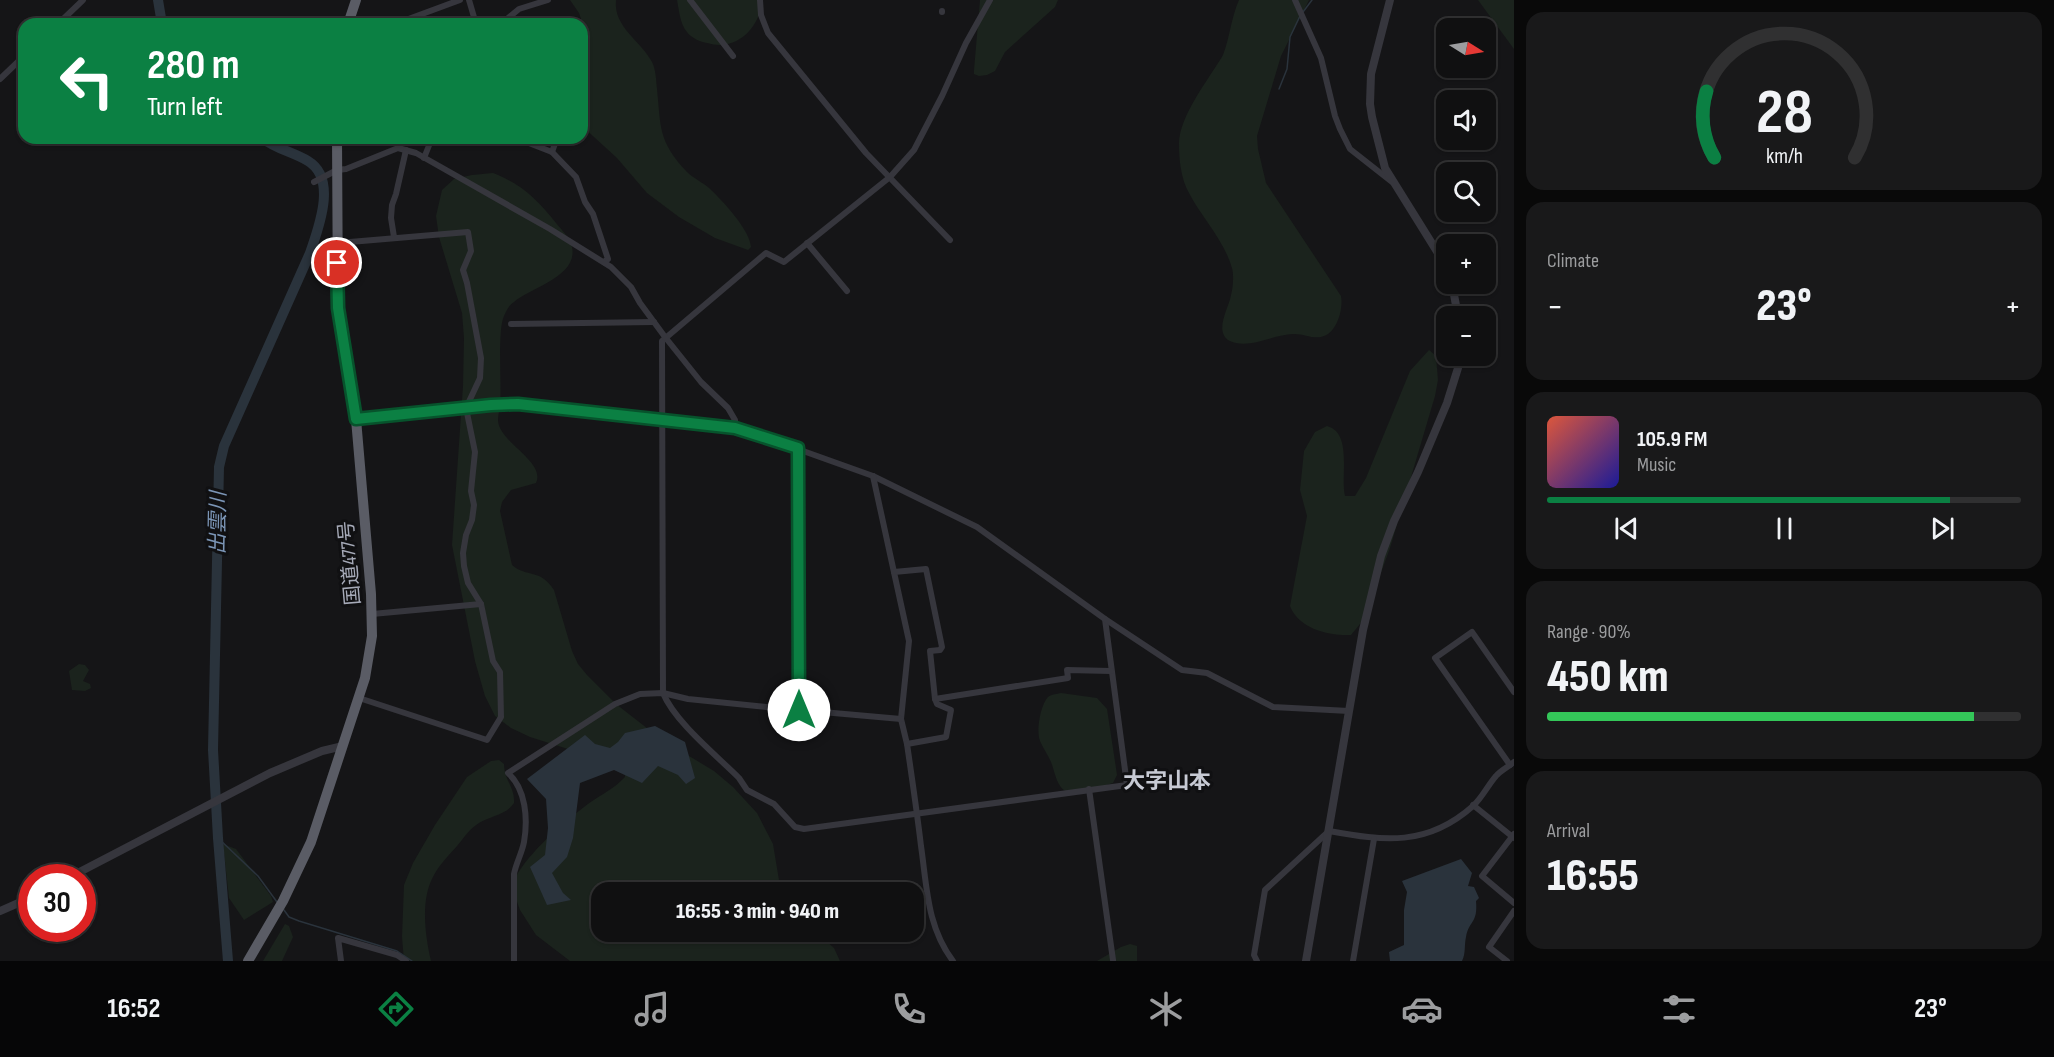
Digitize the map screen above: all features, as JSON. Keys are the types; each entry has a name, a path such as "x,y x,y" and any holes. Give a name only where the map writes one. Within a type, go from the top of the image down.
{"highway":[{"path":"350,18 356,0"},
{"name":"国道477号","path":"248,961 283,901 311,842 359,698 369,657 372,614 356,419 338,308 338,243 333,173 335,144"}],"street":[{"path":"64,18 83,0"},
{"path":"411,18 460,0"},
{"path":"468,0 474,18"},
{"path":"508,18 519,9 548,0"},
{"path":"690,0 734,56"},
{"path":"760,0 761,15 768,33 866,153 950,240"},
{"path":"990,0 966,43 914,150 890,177 784,261 766,253 662,341 663,693 668,704 678,716 747,789 774,804 795,827 804,829 1127,785 1106,619"},
{"path":"1294,0 1321,58 1340,129 1350,149 1393,182"},
{"path":"1390,0 1371,74 1370,104 1385,168 1436,248"},
{"path":"0,79 18,62"},
{"path":"424,158 430,144"},
{"path":"531,144 552,152 576,177 585,202 593,214 608,259 604,262"},
{"path":"552,152 555,144"},
{"path":"314,182 398,148 462,177 604,262 631,287 665,337 701,382 728,408 735,420 735,428"},
{"path":"394,237 391,218 392,205 406,150"},
{"path":"338,243 468,232 471,251 463,270 482,358 480,378 466,408 475,452 471,491 474,505 463,553 468,584 481,604 493,660 500,672 501,717 487,740 359,698"},
{"path":"807,243 847,291"},
{"path":"511,324 654,322"},
{"path":"1306,961 1363,630 1381,556 1394,520 1448,403 1458,366"},
{"path":"356,419 518,404 735,428 798,448 873,476 977,527 1182,670 1207,673 1273,707 1349,711"},
{"path":"798,448 799,710"},
{"path":"873,476 909,641 901,719 907,744 929,908 944,949 954,961"},
{"path":"894,572 926,569 942,647 940,650 930,651 935,699 938,704 951,710 946,737 907,744"},
{"path":"372,614 481,604"},
{"path":"1329,831 1374,839 1408,837 1443,827 1473,805 1497,774 1512,764 1435,658 1472,632 1514,692"},
{"path":"935,699 1068,678 1067,670 1111,671"},
{"path":"514,961 514,874 516,861 524,843 525,826 524,805 520,790 508,773 615,704 640,694 663,693 688,699 901,719"},
{"path":"95,864 296,762 322,751 343,746"},
{"path":"1089,789 1113,960"},
{"path":"1473,805 1513,836 1482,876 1514,903"},
{"path":"1257,961 1254,955 1265,890 1329,831"},
{"path":"1353,961 1374,839"},
{"path":"0,911 18,903"},
{"path":"1507,961 1489,947 1514,911"},
{"path":"341,961 338,938 397,955 406,961"}],"shaded area":[{"path":"570,0 616,0 616,10 623,26 647,54 653,65 661,124 666,142 687,172 709,188 734,216 746,232 751,247 748,250 715,238 679,217 647,193 617,158 588,131 590,45 588,18 581,18"},
{"path":"677,0 763,0 757,20 745,35 737,41 718,45 702,42 689,34 681,21"},
{"path":"980,0 1058,0 1055,7 1005,52 995,71 979,76 974,74 974,70"},
{"path":"1239,0 1309,0 1281,56 1257,136 1266,183 1341,296 1341,311 1337,321 1332,331 1324,336 1286,335 1245,344 1230,341 1225,337 1222,326 1232,289 1232,268 1224,248 1194,202 1182,176 1180,133 1189,110 1223,55"},
{"path":"1478,0 1514,0 1514,49 1496,24 1496,18 1491,18"},
{"path":"493,173 520,187 549,214 567,236 573,253 570,263 554,279 522,296 511,305 502,323 498,421 506,437 529,460 537,475 536,483 511,490 502,502 500,511 512,565 539,576 554,590 572,651 578,664 587,675 616,704 661,739 714,771 733,787 757,813 773,844 779,882 591,882 591,942 827,942 834,948 840,961 570,961 536,935 520,910 511,885 525,863 563,824 620,782 625,777 625,767 530,737 511,728 495,716 485,696 475,661 452,545 463,386 462,313 439,237 436,216 442,190 454,179"},
{"path":"1429,350 1436,356 1438,380 1435,396 1390,548 1364,619 1351,635 1316,630 1300,620 1290,606 1307,516 1300,490 1304,451 1315,432 1327,426 1335,430 1343,446 1345,496 1355,496 1366,478 1410,371"},
{"path":"79,664 85,665 89,670 83,681 90,684 91,688 85,691 72,690 69,671"},
{"path":"1061,693 1097,698 1107,709 1117,775 1113,783 1079,793 1068,792 1059,784 1040,741 1038,731 1045,701 1050,696"},
{"path":"655,726 685,742 695,778 686,784 678,775 658,766 642,783 614,770 580,783 573,838 567,857 552,873 563,893 571,900 547,905 530,867 545,855 548,828 546,799 527,779 585,735 595,744 610,748 625,733"},
{"path":"499,760 504,764 514,803 507,810 472,828 439,867 430,885 425,906 431,961 404,961 402,937 404,885 413,863 467,777 491,761"},
{"path":"223,844 236,849 273,902 244,920 229,898"},
{"path":"1461,859 1472,873 1468,886 1474,887 1479,898 1476,901 1475,918 1467,932 1462,961 1390,961 1389,952 1404,945 1404,910 1407,892 1402,881"},
{"path":"285,924 289,926 293,937 282,961 263,961"},
{"path":"1130,944 1137,946 1137,961 1097,961 1121,947"}],"waterway":[{"name":"出雲川","path":"158,0 161,18"},
{"path":"1303,12 1312,0"},
{"path":"1279,89 1287,69 1290,37 1300,16"},
{"name":"出雲川","path":"228,961 213,750 219,467 224,446 310,253 321,218 324,192 317,169 308,161 271,144"},
{"path":"218,838 258,876 277,902"},
{"path":"284,910 289,917 299,921 397,951 412,961"}],"district":[{"name":"大字山本","path":"1167,781"}],"route":[{"path":"337,263 338,308 356,419 518,404 735,428 798,448 799,710"}]}
